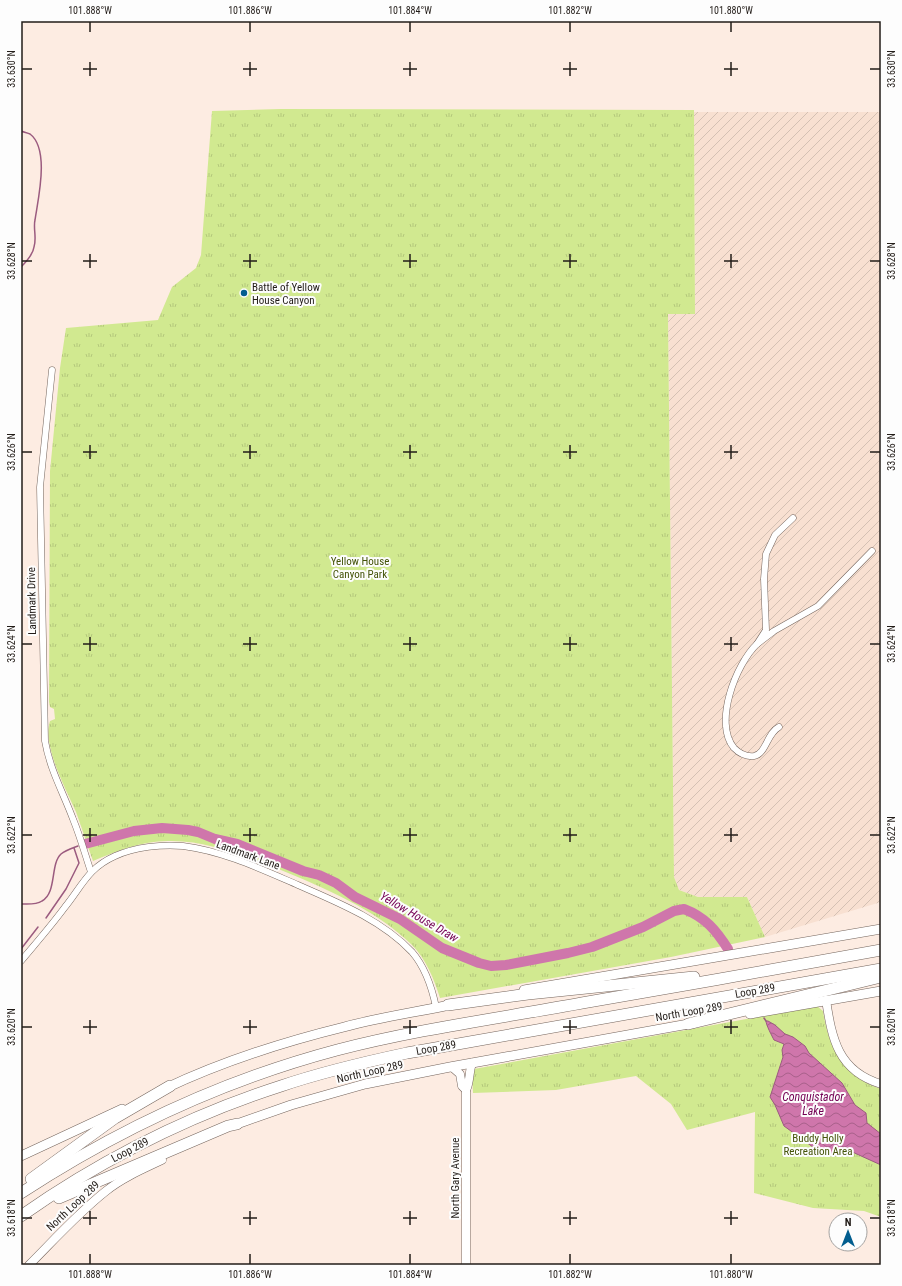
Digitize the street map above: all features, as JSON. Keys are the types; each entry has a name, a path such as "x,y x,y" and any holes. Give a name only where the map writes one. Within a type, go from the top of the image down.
{"highway":[{"name":"Loop 289","path":"21,1194 87,1152 187,1102 236,1082 346,1048 393,1038 881,950"},
{"name":"Loop 289","path":"21,1217 96,1168 175,1127 242,1099 313,1076 364,1062 407,1053 881,969"},
{"path":"448,1005 554,991 709,975 751,973"},
{"path":"688,1024 881,977"},
{"path":"21,1187 109,1122 170,1086"},
{"path":"21,1217 48,1202 93,1182 228,1126 237,1124"}],"main road":[{"path":"21,1156 170,1086 206,1071 282,1044 346,1026 436,1007 595,977 881,929"},
{"name":"North Loop 289","path":"237,1124 291,1105 365,1084 688,1024 881,991"}],"street":[{"name":"Landmark Drive","path":"52,370 40,487 45,735 48,756 53,773 73,819 91,872"},
{"path":"757,644 766,630 764,579 766,554 775,535 793,518"},
{"path":"779,727 769,736 762,751 754,756 744,755 737,751 730,743 725,726 726,710 735,679 743,661 757,644 774,631 818,606 872,550"},
{"name":"Landmark Lane","path":"21,961 66,907 91,872 107,860 117,855 151,847 183,846 220,854 240,861 338,903 384,929 400,940 420,964 433,992 436,1007"},
{"path":"826,1000 832,1036 840,1053 861,1075 881,1084"},
{"name":"North Gary Avenue","path":"466,1265 466,1090 472,1063"},
{"name":"North Gary Avenue","path":"452,1067 460,1074 462,1086 466,1090"},
{"name":"North Loop 289","path":"29,1265 87,1207 112,1186 138,1171 237,1124"}],"shaded area":[{"path":"694,112 881,112 881,902 765,937 747,897 698,897 679,890 674,877 668,314 695,314"}],"green space":[{"name":"Yellow House Canyon Park","path":"281,109 694,110 695,314 668,314 674,877 679,890 698,897 747,897 765,937 671,957 440,998 425,963 412,945 397,932 381,920 348,900 276,868 223,849 182,841 158,841 139,845 120,850 93,861 76,812 56,767 49,743 48,731 50,721 55,719 54,709 50,707 49,702 50,471 60,368 66,328 158,320 172,287 196,268 201,255 212,111"},
{"name":"Buddy Holly Recreation Area","path":"817,1006 823,1011 829,1037 840,1059 857,1077 881,1089 881,1217 864,1211 813,1208 754,1193 755,1112 687,1130 671,1104 636,1076 556,1090 473,1093 472,1075 474,1069"}],"water":[{"name":"Conquistador Lake","path":"766,1021 775,1025 785,1034 793,1037 805,1046 809,1053 842,1083 855,1105 866,1113 867,1123 881,1134 881,1165 848,1150 837,1155 817,1150 784,1126 770,1097 783,1057 782,1050 784,1044 774,1040"}],"waterway":[{"name":"Yellow House Draw","path":"21,131 30,134 36,141 40,151 41,162 40,188 35,223 35,244 31,256 21,267"},
{"name":"Yellow House Draw","path":"85,844 134,831 162,828 198,832 215,839 237,844 303,871 319,875 336,883 355,897 400,919 442,948 479,963 491,966 506,965 592,947 643,927 674,911 684,909 704,920 719,936 728,949"},
{"name":"Yellow House Draw","path":"21,904 37,903 47,897 52,885 56,864 61,854 78,846"},
{"path":"46,918 66,889 79,863 74,848"},
{"path":"21,949 38,927"}],"place":[{"name":"Battle of Yellow House Canyon","path":"244,293"}]}
